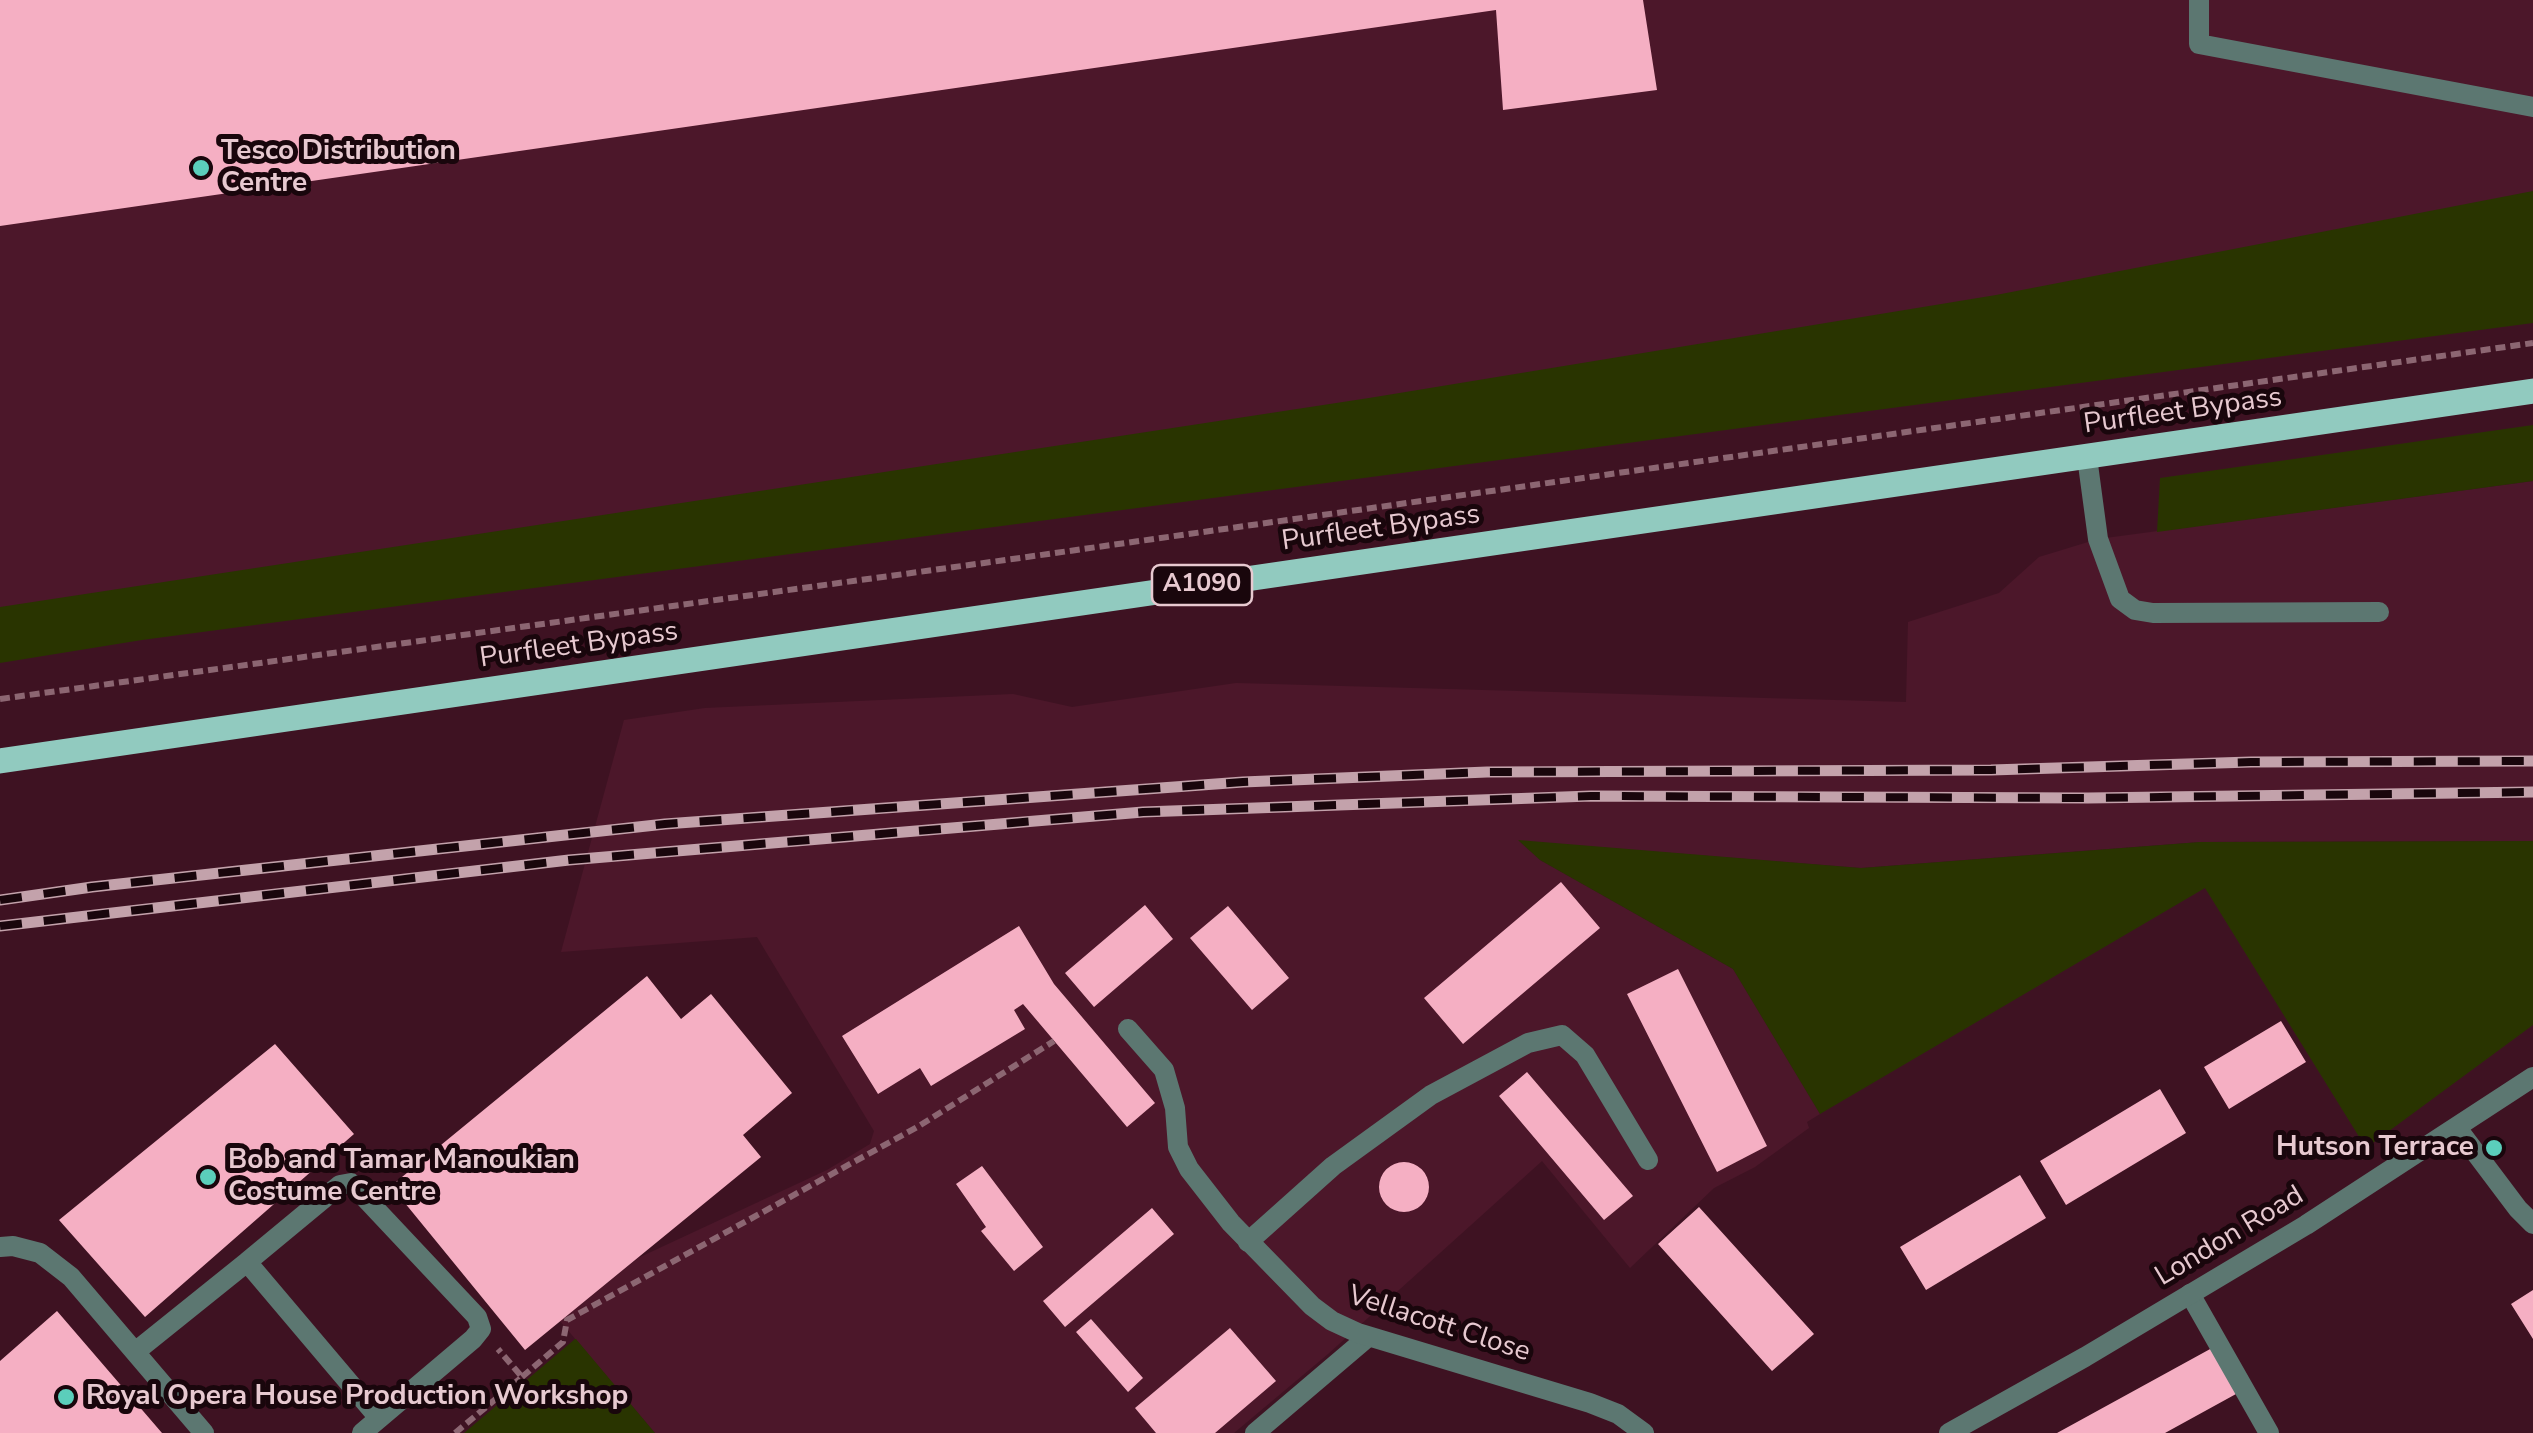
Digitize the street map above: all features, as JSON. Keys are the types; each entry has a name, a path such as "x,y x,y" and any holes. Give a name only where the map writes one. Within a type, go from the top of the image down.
{"main road":[{"name":"Purfleet Bypass","path":"0,761 2533,391"}],"street":[{"path":"2199,0 2199,44 2533,107"},
{"path":"2087,456 2098,539 2120,599 2135,610 2379,612"},
{"name":"Vellacott Close","path":"1128,1029 1164,1070 1182,1157 1248,1242 1312,1306 1332,1321 1368,1336 1590,1403 1618,1414 1644,1433"},
{"path":"1248,1242 1333,1166 1431,1096 1528,1043 1562,1035 1585,1054 1648,1160"},
{"name":"London Road","path":"1949,1433 2190,1294 2533,1077"},
{"path":"2456,1128 2533,1224"},
{"path":"135,1352 340,1185 351,1183 477,1317 481,1329 362,1433"},
{"path":"0,1247 40,1253 71,1277 204,1433"},
{"path":"247,1262 379,1418"},
{"path":"2190,1294 2270,1433"},
{"path":"1255,1433 1368,1336"}],"path":[{"path":"0,699 1047,555 2533,343"},
{"path":"454,1433 563,1342 567,1320 920,1126 1054,1041"},
{"path":"481,1329 522,1377"}],"shaded area":[{"path":"0,0 2533,0 2533,242 0,621"},
{"path":"2533,481 2533,841 2200,842 1861,868 1519,841 1540,860 1733,969 1820,1114 1807,1122 1809,1128 1755,1167 1714,1188 1630,1268 1542,1161 1328,1354 1234,1433 655,1433 560,1321 638,1258 827,1170 870,1144 874,1131 757,937 561,952 624,720 705,708 1013,694 1072,707 1236,683 1906,702 1908,622 1999,593 2039,557 2098,539"}],"green space":[{"path":"2533,191 2533,323 142,640 0,663 0,607 1369,398 1996,295"},
{"path":"2533,425 2533,481 2157,532 2160,478"},
{"path":"1518,840 1861,868 2200,842 2533,841 2533,1025 2366,1148 2205,888 1820,1114 1733,969 1540,860"},
{"path":"575,1339 655,1433 464,1433"}],"building":[{"name":"Tesco Distribution Centre","path":"0,0 1643,0 1657,90 1503,110 1496,10 0,226"},
{"path":"1561,882 1600,928 1463,1044 1424,998"},
{"path":"1145,905 1173,939 1094,1007 1065,973"},
{"path":"1228,906 1289,978 1252,1010 1190,938"},
{"path":"1019,926 1054,984 1155,1103 1127,1127 1023,1004 1014,1010 1025,1029 931,1086 920,1068 878,1094 842,1036"},
{"path":"1678,969 1767,1146 1717,1172 1627,994"},
{"path":"647,976 681,1019 711,994 792,1093 743,1135 761,1157 525,1350 391,1186"},
{"path":"2281,1021 2306,1062 2229,1109 2204,1067"},
{"name":"Bob and Tamar Manoukian Costume Centre","path":"275,1044 354,1134 145,1317 59,1220"},
{"path":"1527,1072 1633,1196 1604,1220 1499,1096"},
{"path":"2160,1089 2186,1133 2066,1205 2040,1161"},
{"path":"1404,1162 1421,1170 1429,1187 1421,1204 1404,1212 1387,1204 1379,1187 1387,1170"},
{"path":"982,1166 1043,1247 1014,1271 981,1231 986,1227 956,1184"},
{"path":"2020,1175 2046,1218 1926,1290 1900,1247"},
{"path":"1699,1207 1814,1334 1772,1371 1658,1244"},
{"path":"1152,1208 1174,1234 1065,1327 1043,1301"},
{"path":"2533,1290 2533,1339 2511,1304"},
{"name":"Royal Opera House Production Workshop","path":"57,1311 162,1433 0,1433 0,1361"},
{"path":"1091,1319 1143,1378 1128,1392 1076,1332"},
{"path":"1230,1328 1276,1381 1215,1433 1156,1433 1135,1408"},
{"path":"2212,1348 2236,1394 2165,1433 2057,1433"}],"railway":[{"path":"0,900 665,824 1243,782 1487,772 1991,770 2251,762 2533,761"},
{"path":"0,926 569,860 1143,812 1591,796 2088,798 2533,792"}],"place":[{"name":"Tesco Distribution Centre","path":"201,168"},
{"name":"Hutson Terrace","path":"2494,1148"},
{"name":"Bob and Tamar Manoukian Costume Centre","path":"208,1177"},
{"name":"Royal Opera House Production Workshop","path":"66,1397"}]}
